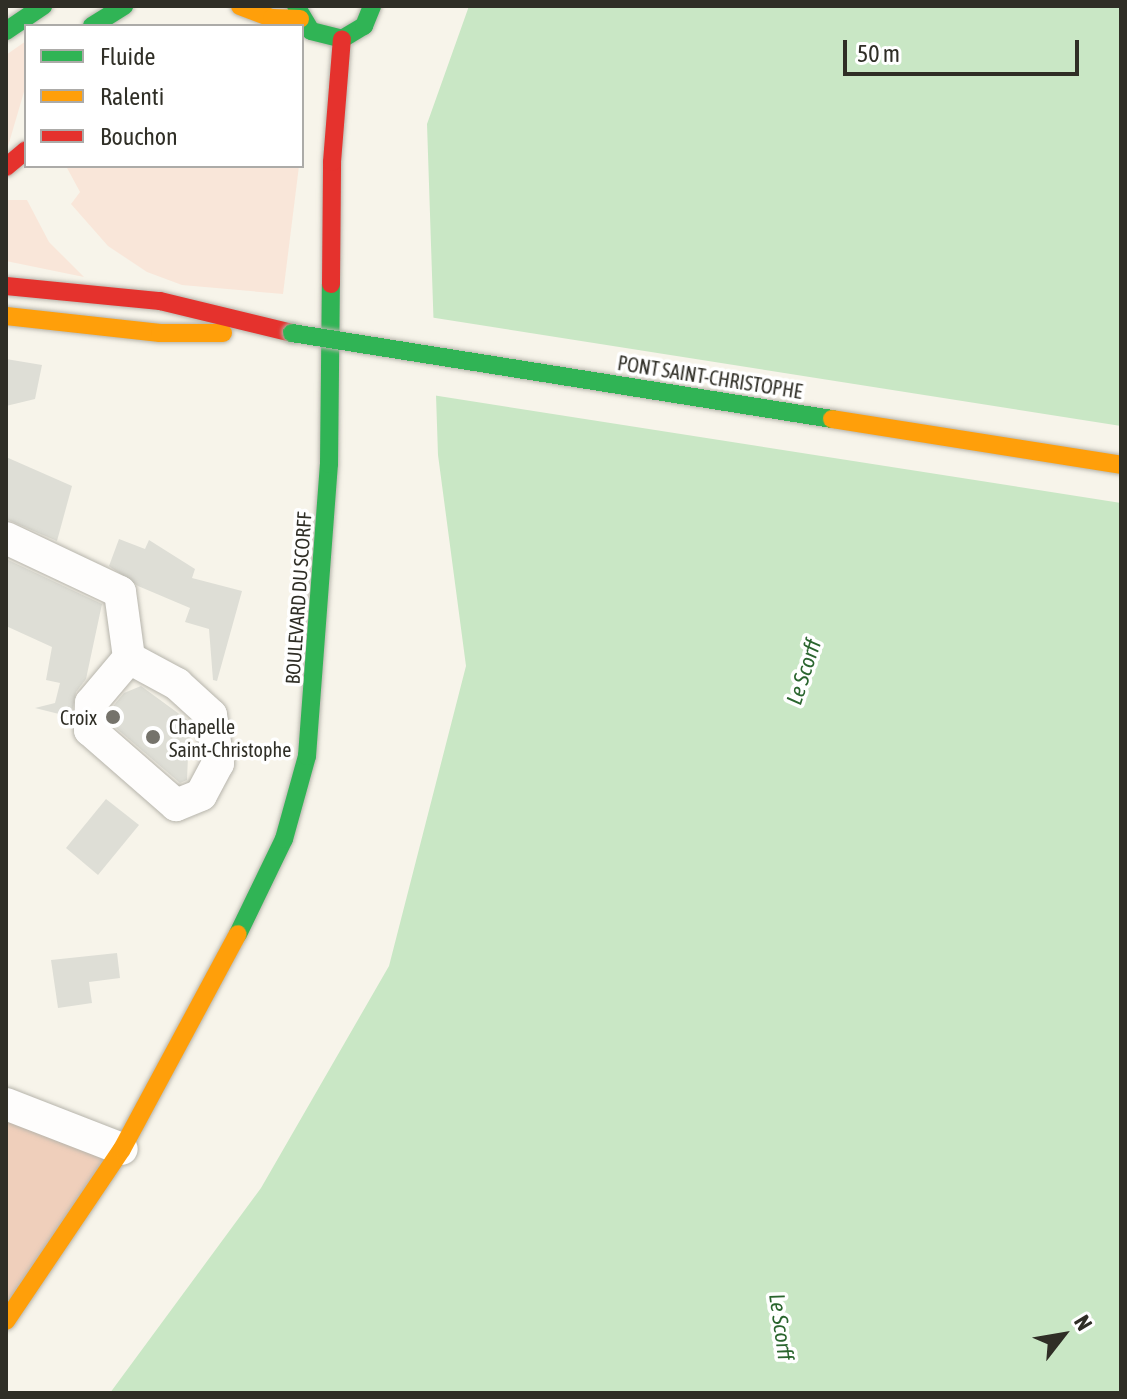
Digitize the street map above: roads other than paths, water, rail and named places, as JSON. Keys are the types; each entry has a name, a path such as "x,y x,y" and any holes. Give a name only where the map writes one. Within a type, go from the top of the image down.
{"main road":[{"path":"6,31 43,6"},
{"path":"95,24 124,6"},
{"path":"240,6 272,18 298,12 325,38 342,39 364,26 372,6"},
{"name":"BOULEVARD DU SCORFF","path":"6,1321 122,1149 284,839 307,756 329,464 332,162 342,39"},
{"path":"6,167 24,152"},
{"path":"6,286 160,301 292,333"},
{"path":"6,316 160,333 292,333"},
{"name":"PONT SAINT-CHRISTOPHE","path":"292,333 1121,465"}],"street":[{"path":"6,538 120,592 129,658 91,703 90,730 176,805 201,795 218,763 211,715 177,684 129,658"},
{"path":"6,1104 122,1149"}],"water":[{"name":"Le Scorff","path":"469,6 1121,6 1121,1393 110,1393 261,1188 389,966 466,666 438,455 427,124"}],"place":[{"name":"Croix","path":"113,717"},
{"name":"Chapelle Saint-Christophe","path":"153,737"}]}
